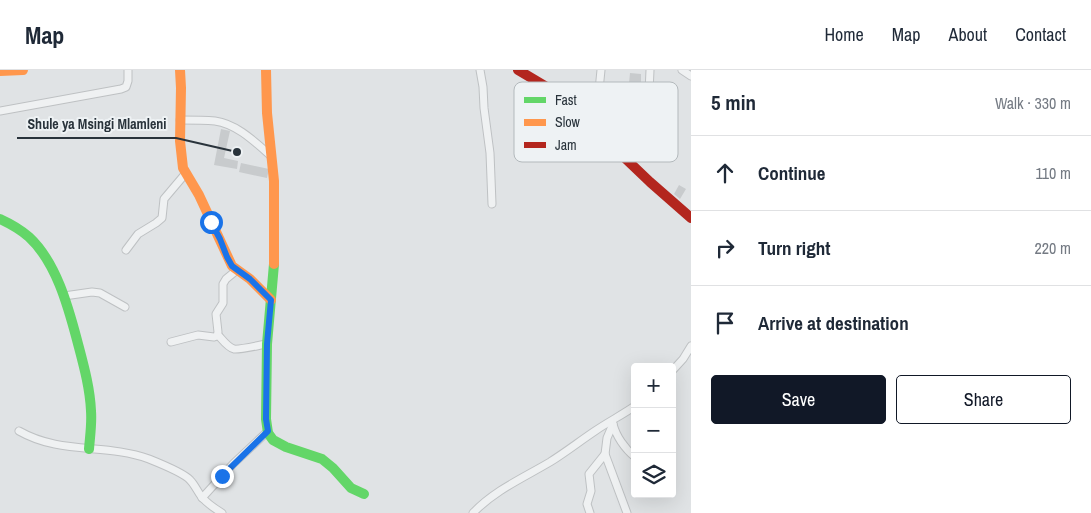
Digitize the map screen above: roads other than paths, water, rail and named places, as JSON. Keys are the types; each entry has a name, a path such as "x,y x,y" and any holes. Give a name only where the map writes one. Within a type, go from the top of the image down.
{"street":[{"path":"0,71 23,70"},
{"path":"0,111 121,89 126,87 128,70"},
{"path":"180,70 180,141 182,160 186,173 199,195 232,266 250,279 271,300"},
{"path":"266,70 267,113 274,181 274,274 267,344 266,419 268,431 270,437 277,443 327,462 350,489 364,494"},
{"path":"480,70 490,161 492,204"},
{"path":"518,70 538,82"},
{"path":"682,70 691,76"},
{"path":"180,120 216,121 230,125 244,133 272,156"},
{"path":"631,162 690,214"},
{"path":"126,250 138,234 162,218 164,199 186,173"},
{"path":"0,220 18,228 32,240 53,272 64,296 88,378 92,410 89,449"},
{"path":"237,270 223,284 223,303 216,314 218,335 234,349 267,344"},
{"path":"64,296 92,292 100,293 125,307"},
{"path":"171,342 198,334 214,337 218,335"},
{"path":"676,366 691,346"},
{"path":"473,513 499,490 552,461 596,430 612,423 632,408"},
{"path":"612,423 607,438 605,454 627,513"},
{"path":"612,423 619,439 631,453"},
{"path":"19,431 50,444 116,451 150,460 185,475 191,480 202,498 222,513"},
{"path":"202,498 227,470 268,431"},
{"path":"587,511 587,500 591,495 588,474 605,454"}],"place":[{"name":"Shule ya Msingi Mlamleni","path":"237,152"}]}
